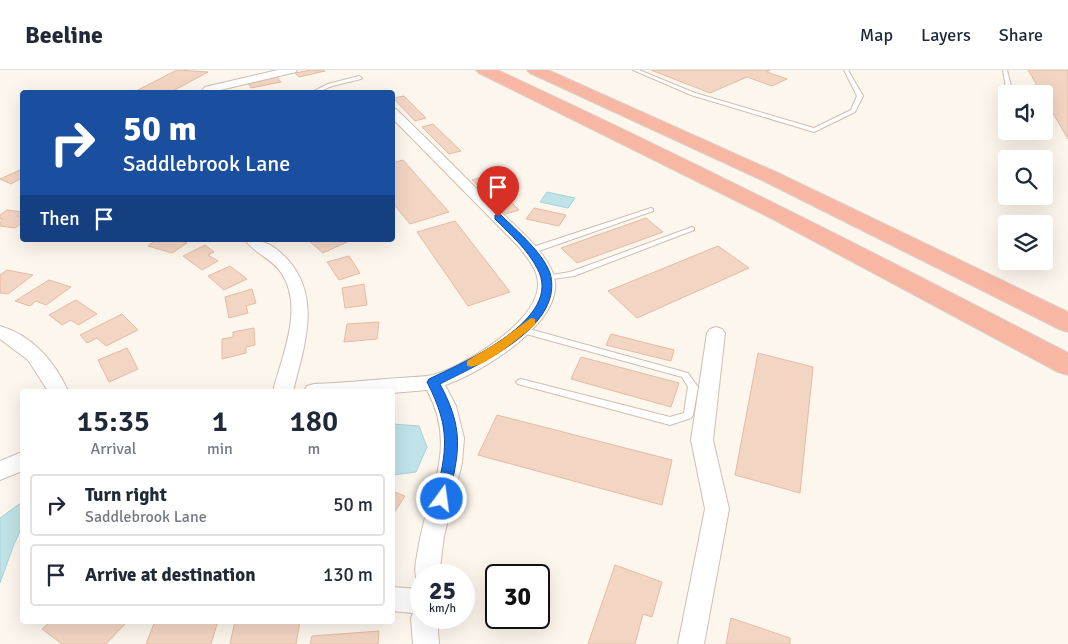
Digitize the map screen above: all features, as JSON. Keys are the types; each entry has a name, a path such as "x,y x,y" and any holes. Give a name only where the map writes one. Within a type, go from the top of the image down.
{"highway":[{"path":"484,70 741,193 1068,365"},
{"path":"534,70 771,177 1068,323"}],"street":[{"path":"208,90 223,84 292,70"},
{"path":"340,389 433,382 482,358 522,330 540,310 545,299 546,278 542,268 530,251 395,115"},
{"path":"257,242 266,247 290,270 298,286 302,306 284,389"},
{"path":"0,332 12,337 33,352 49,372 57,389"},
{"path":"692,644 717,509 702,440 716,333"},
{"path":"428,564 432,536 451,463 453,438 446,406 433,382"},
{"path":"0,471 20,462"},
{"path":"395,599 410,600"},
{"path":"425,629 426,644"}],"lane":[{"path":"635,70 694,94 814,130 852,111 860,96 846,70"},
{"path":"1005,70 1008,85"},
{"path":"320,90 330,85 359,78"},
{"path":"530,251 651,210"},
{"path":"546,278 571,274 692,229"},
{"path":"521,382 670,420 688,416 693,387 685,375 522,330"}],"water":[{"path":"547,192 575,198 568,208 540,202"},
{"path":"395,424 419,426 427,447 416,472 395,475"},
{"path":"20,503 20,531 0,583 0,518"}],"building":[{"path":"177,70 208,72 175,90 138,90"},
{"path":"311,70 325,71 299,77 295,73"},
{"path":"651,70 770,70 767,72 787,79 772,86 747,77 710,93"},
{"path":"1028,70 1068,70 1068,139 1053,113 1053,85 1037,85"},
{"path":"277,77 281,82 251,88 248,83"},
{"path":"404,96 426,118 415,121 395,100 395,98"},
{"path":"433,124 461,151 449,154 422,127"},
{"path":"403,160 449,212 410,224 395,206 395,162"},
{"path":"20,170 20,179 11,184 0,179"},
{"path":"485,176 519,210 506,214 472,180"},
{"path":"534,208 566,215 559,226 526,219"},
{"path":"7,210 20,212 17,216 20,216 20,224 15,228 0,226 0,222 4,219 0,219 0,215"},
{"path":"646,218 663,232 577,263 561,248"},
{"path":"455,221 510,292 468,306 417,232"},
{"path":"153,242 187,243 172,253 148,246"},
{"path":"310,242 347,242 323,253"},
{"path":"205,245 214,252 208,255 218,261 202,270 183,256"},
{"path":"718,246 749,268 637,318 608,291"},
{"path":"349,256 360,273 339,280 327,262"},
{"path":"230,266 247,279 224,290 208,276"},
{"path":"7,270 33,275 8,294 0,293 0,275"},
{"path":"49,280 71,287 46,305 36,301 30,306 15,301"},
{"path":"364,284 367,305 345,308 342,288"},
{"path":"252,289 256,303 246,306 248,313 229,318 225,297"},
{"path":"76,300 97,314 78,325 71,320 62,325 49,315"},
{"path":"122,314 138,330 106,346 97,338 87,343 80,335"},
{"path":"379,322 377,339 344,342 347,324"},
{"path":"254,328 255,345 246,347 246,353 222,359 222,339 233,337 233,332"},
{"path":"611,334 674,350 671,361 606,345"},
{"path":"127,348 138,369 109,382 98,360"},
{"path":"758,353 813,367 800,493 735,475"},
{"path":"581,357 679,383 671,407 571,379"},
{"path":"497,415 672,460 662,505 478,455"},
{"path":"395,492 405,496 395,511"},
{"path":"615,565 662,582 652,617 643,614 635,644 588,644"},
{"path":"731,618 790,638 790,644 726,644"},
{"path":"48,624 125,624 106,644 62,644 42,629"},
{"path":"154,624 217,624 211,644 146,644"},
{"path":"234,624 299,624 296,644 230,644"},
{"path":"379,631 378,644 310,644 312,636"}],"slow traffic":[{"path":"471,363 504,344 531,322"}],"route":[{"path":"442,499 451,463 453,438 446,406 433,382 482,358 504,344 533,320 545,299 547,288 542,268 524,244 498,217"}]}
